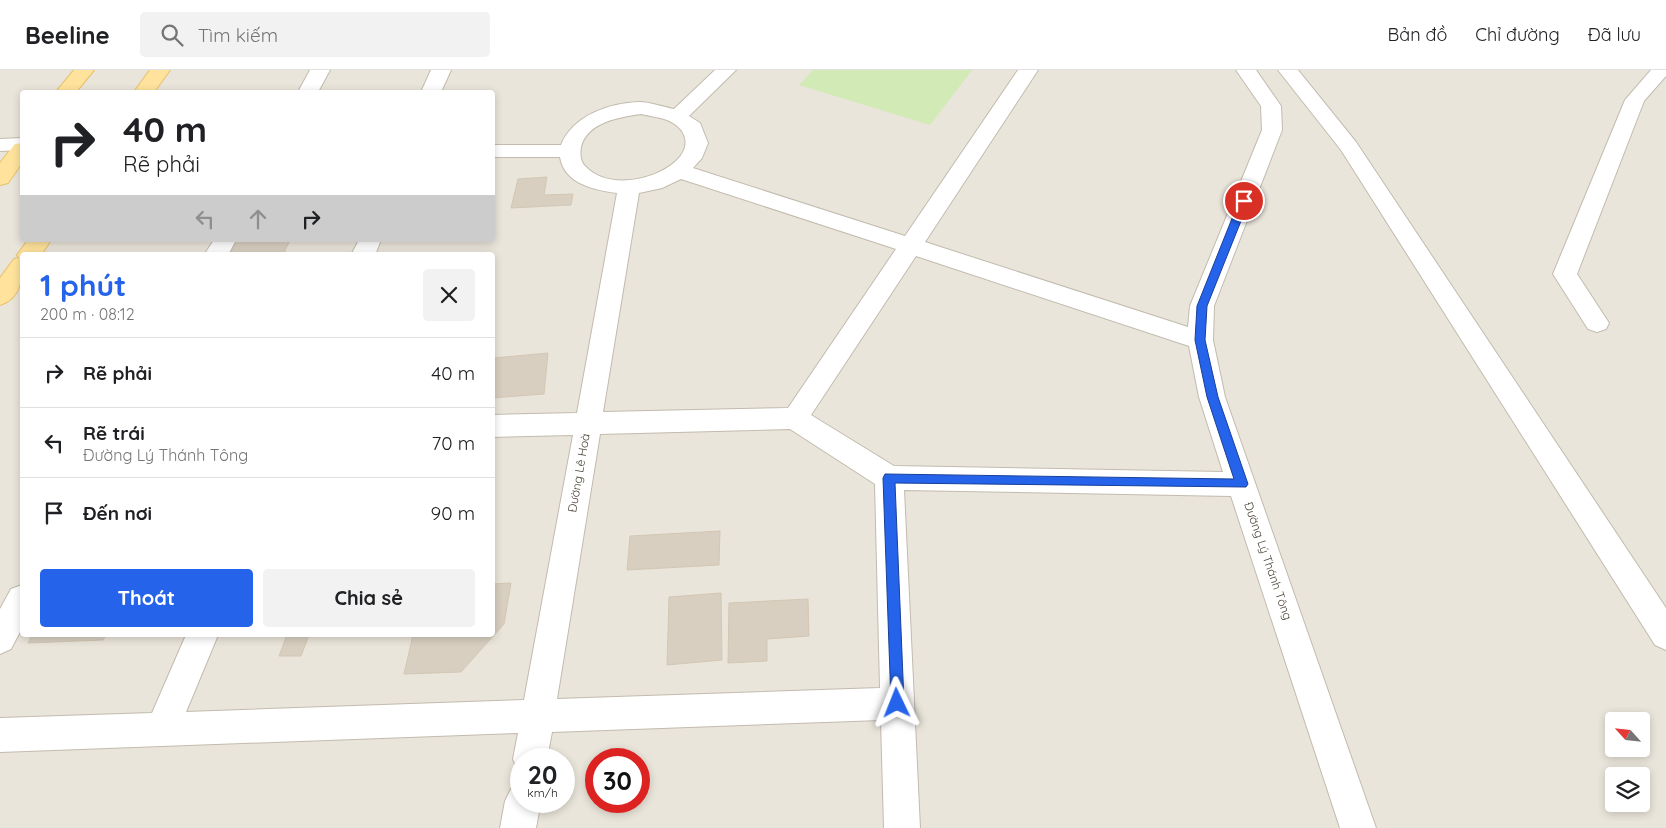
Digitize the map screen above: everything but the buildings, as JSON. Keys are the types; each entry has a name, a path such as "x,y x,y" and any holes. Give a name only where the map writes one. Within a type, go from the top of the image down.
{"main road":[{"path":"68,90 84,70"},
{"path":"145,90 160,70"},
{"path":"0,178 16,151"},
{"path":"0,296 20,268"}],"street":[{"path":"309,90 320,70"},
{"path":"432,90 440,70"},
{"path":"678,116 726,70"},
{"path":"795,418 1028,70"},
{"name":"Đường Lý Thánh Tông","path":"1246,70 1271,106 1272,130 1202,306 1200,340 1212,397 1358,828"},
{"path":"1288,70 1349,147 1666,635"},
{"path":"1597,323 1565,274 1636,100 1661,70"},
{"path":"641,108 661,110 678,116 690,124 696,135 697,147 692,159 666,179 648,185 628,187 609,186 592,181 578,173 570,163 568,151 573,138 584,126 601,116 620,110 641,108"},
{"path":"495,151 568,151"},
{"path":"680,170 1200,340"},
{"name":"Đường Lê Hoà","path":"532,748 628,187"},
{"path":"495,426 795,418 889,478 1242,484"},
{"path":"889,478 902,828"},
{"path":"0,639 20,603"},
{"path":"162,729 201,637"},
{"path":"0,735 897,703"},
{"path":"518,828 521,813"}],"shaded area":[{"path":"0,70 1666,70 1666,828 0,828"}],"green space":[{"path":"813,70 972,70 930,125 799,85"}],"route":[{"path":"897,703 889,478 1242,484 1212,397 1200,340 1202,306 1244,201"}]}
